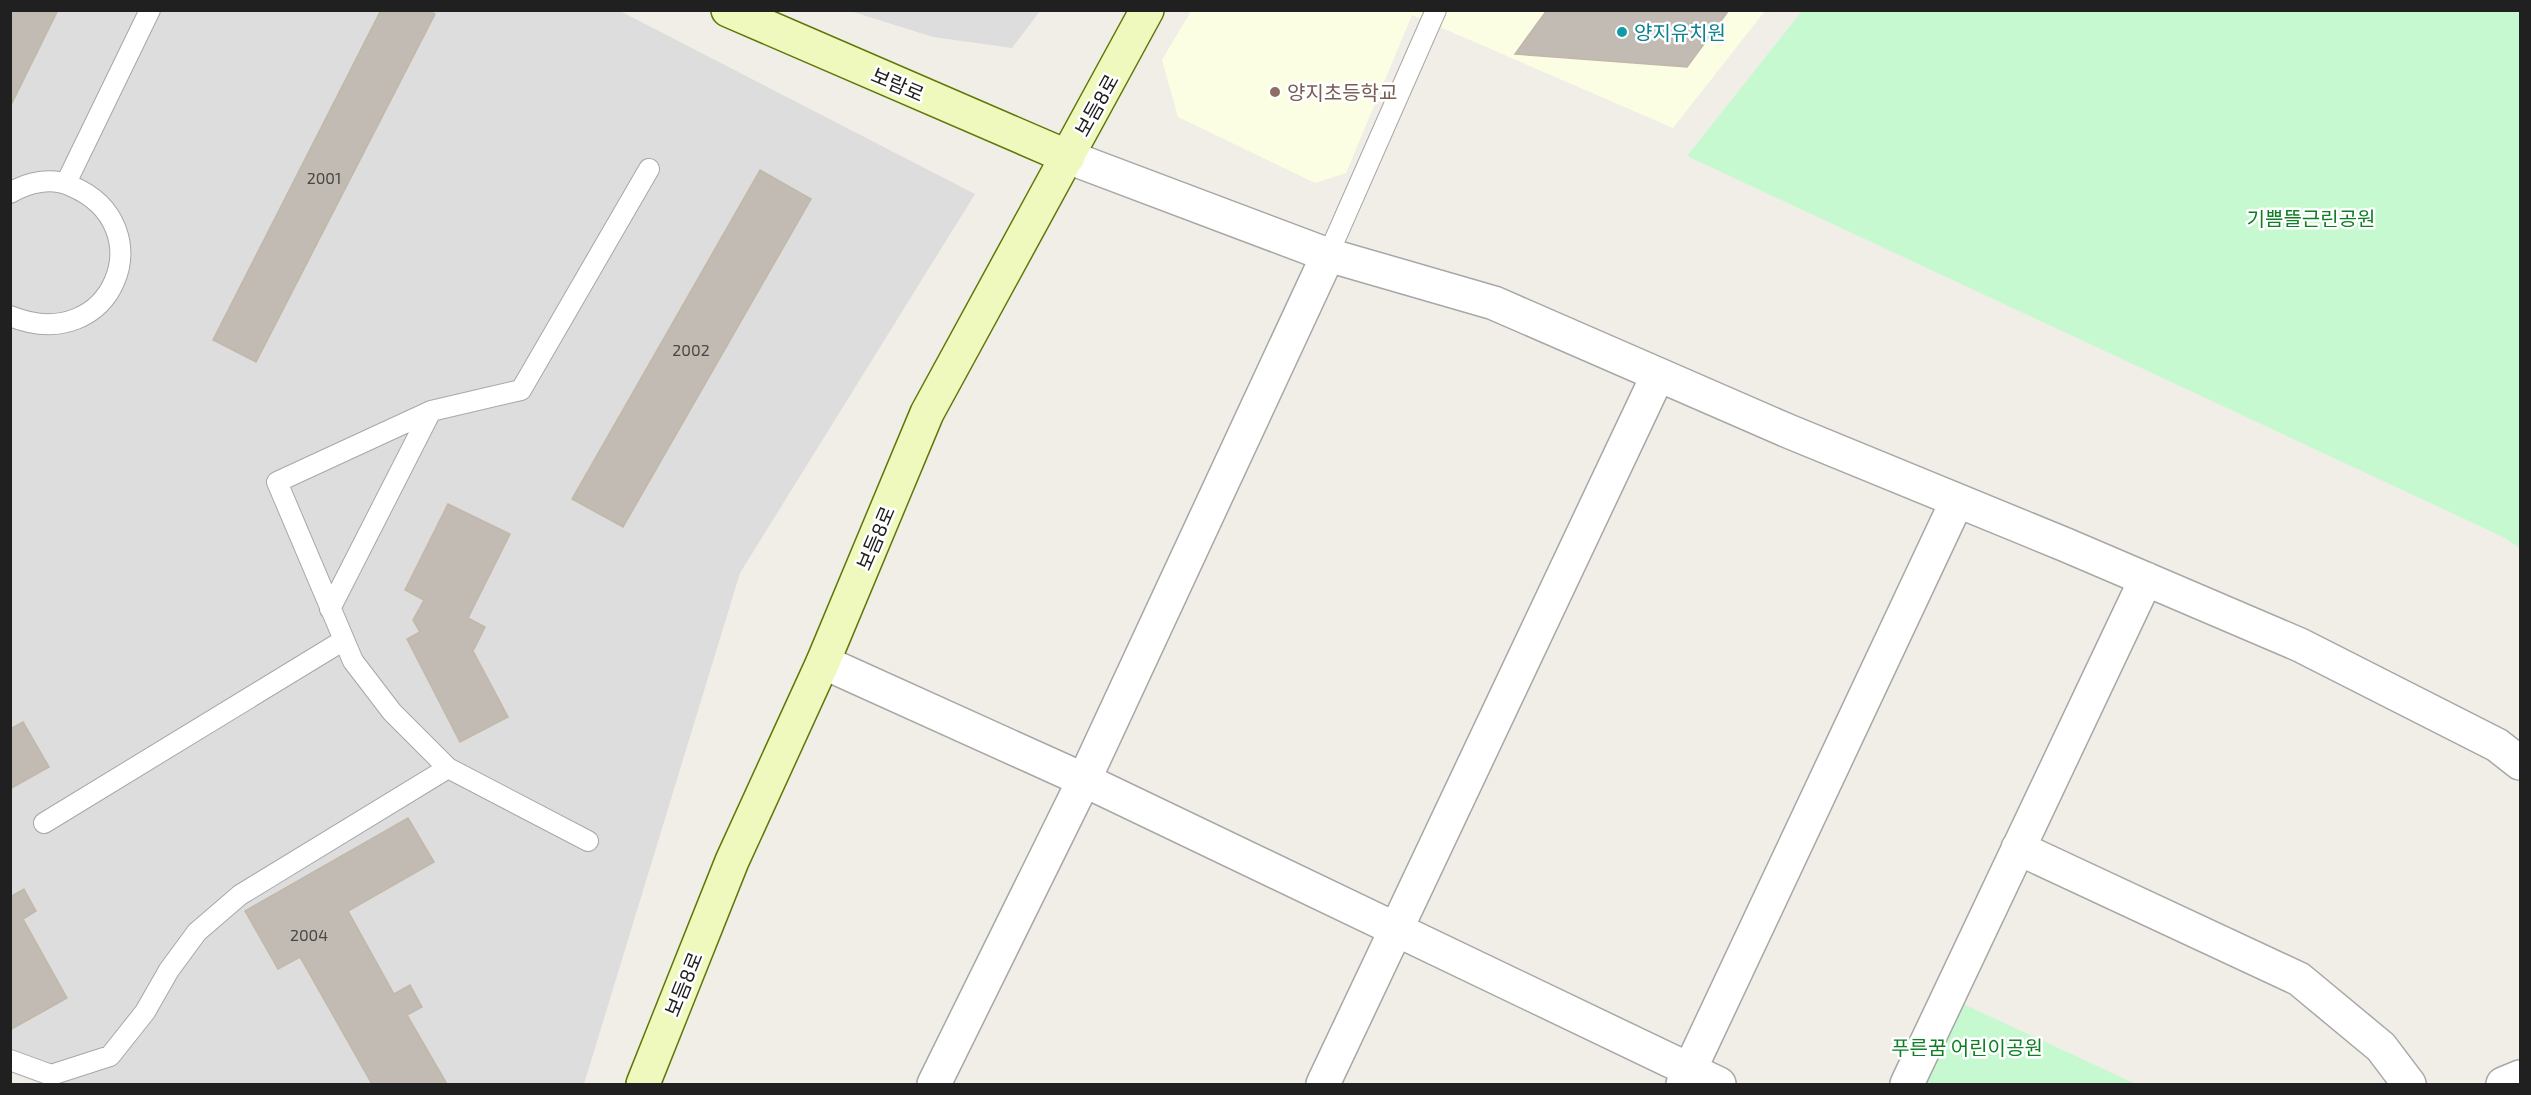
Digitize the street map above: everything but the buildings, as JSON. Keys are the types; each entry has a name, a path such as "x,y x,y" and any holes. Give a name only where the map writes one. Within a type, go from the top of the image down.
{"street":[{"name":"보람로","path":"728,10 1068,157"},
{"name":"보듬8로","path":"643,1084 732,861 823,662 927,413 1148,10"},
{"path":"1068,157 1328,255 1494,303 1658,375 2300,645 2497,745 2520,763"},
{"path":"934,1084 1084,780 1328,255"},
{"path":"1323,1084 1658,375"},
{"path":"1686,1077 1957,501"},
{"path":"1907,1084 2146,579"},
{"path":"823,662 1084,780 1396,929 1686,1077 1719,1084"},
{"path":"2018,848 2299,979 2381,1047 2409,1084"},
{"path":"2503,1084 2520,1077"}],"lane":[{"path":"66,183 150,10"},
{"path":"1328,255 1436,10"},
{"path":"588,842 448,768 392,712 353,662 277,482 431,411 521,390 649,170"},
{"path":"10,193 20,187 43,181 66,183 86,192 104,207 116,227 120,249 118,272 109,293 101,303 72,322 51,326 30,323 10,316"},
{"path":"330,609 431,411"},
{"path":"44,823 344,640"},
{"path":"10,1060 51,1075 110,1056 146,1012 169,970 206,924 240,895 448,768"}],"shaded area":[{"path":"1040,10 1012,48 933,37 850,11"},
{"name":"양지초등학교","path":"1547,10 1515,54 1687,67 1729,11 1765,11 1673,128 1412,15 1346,173 1315,183 1178,117 1162,60 1191,11"},
{"path":"58,11 620,11 975,194 740,573 584,1084 447,1084 407,1015 422,1007 410,985 394,994 348,911 433,863 408,818 245,911 278,969 300,957 372,1084 41,1084 11,1073 11,1030 67,998 23,919 36,911 25,889 11,897 11,789 49,767 23,722 11,729 10,107","holes":["759,170 810,199 622,527 572,498","448,504 510,535 468,618 485,627 473,651 507,718 461,742 407,640 420,632 413,620 424,600 405,590"]}],"green space":[{"name":"기쁨뜰근린공원","path":"1802,11 2520,11 2520,548 2503,537 1687,156"},
{"name":"푸른꿈 어린이공원","path":"1948,997 2136,1084 1907,1084"}],"place":[{"name":"양지유치원","path":"1622,32"},
{"name":"양지초등학교","path":"1275,92"}]}
